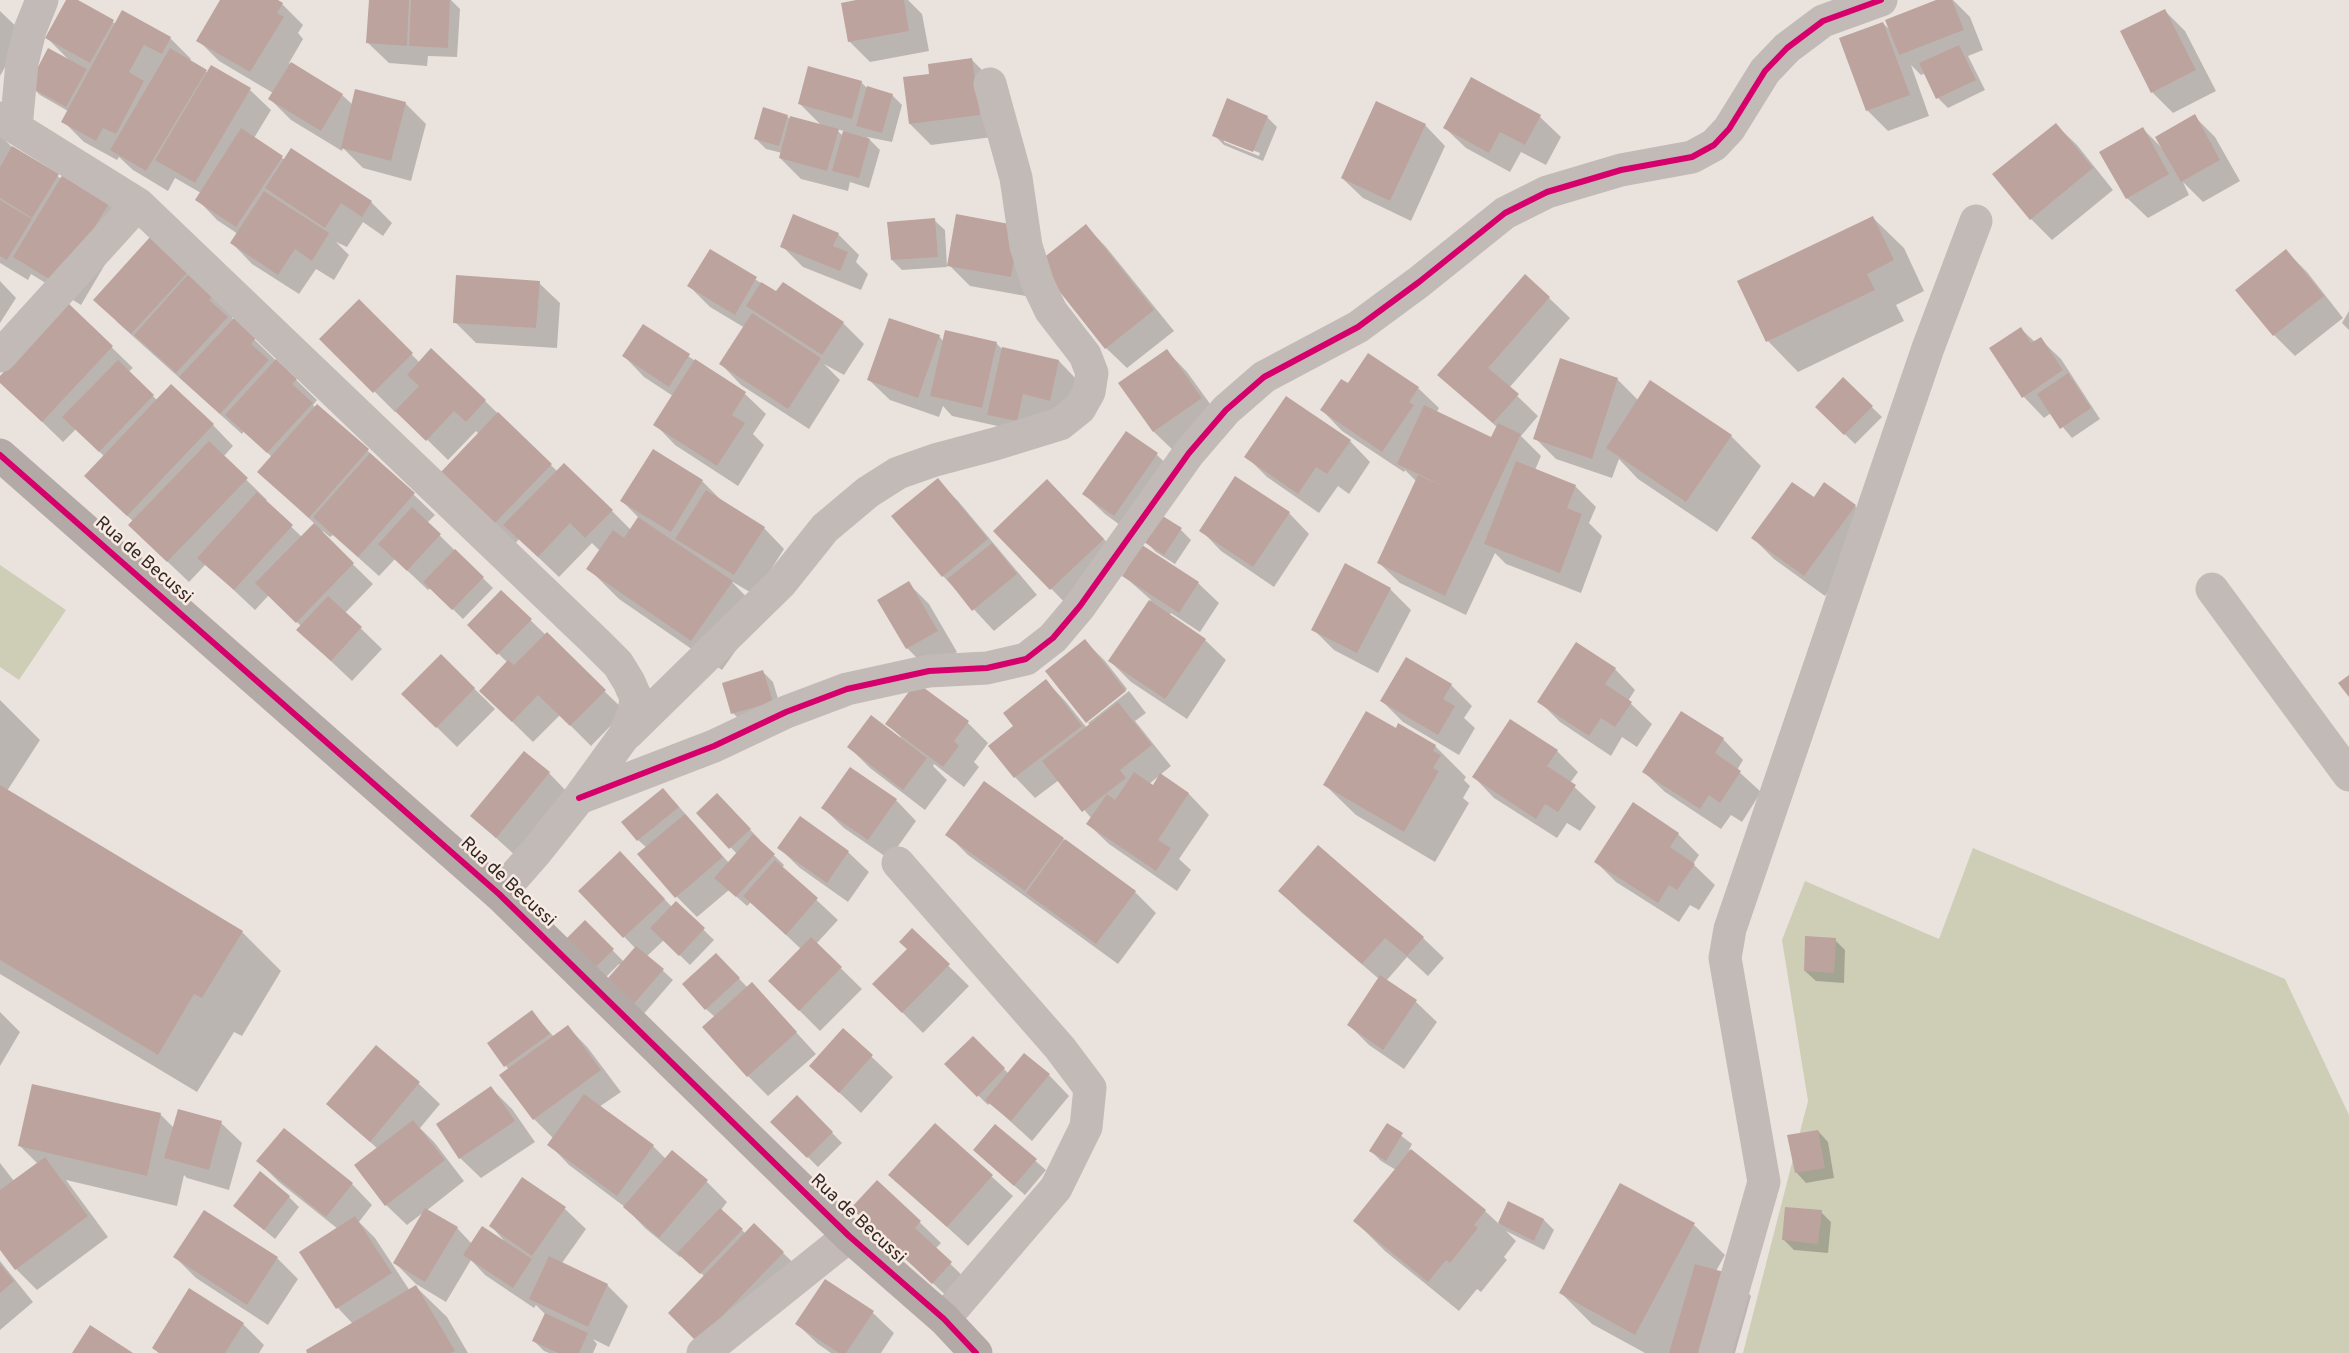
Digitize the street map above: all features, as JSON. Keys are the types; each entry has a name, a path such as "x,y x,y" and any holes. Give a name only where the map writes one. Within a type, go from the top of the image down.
{"street":[{"path":"42,0 30,30 8,123 138,204 618,664 636,698 634,712 624,736"},
{"path":"579,798 714,746 786,712 847,688 929,671 987,668 1026,659 1053,638 1080,606 1196,445 1226,410 1264,377 1358,327 1419,282 1505,213 1547,192 1621,170 1692,157 1714,145 1729,129 1766,71 1786,48 1823,21 1881,0"},
{"path":"499,894 537,852 624,736 781,583 825,528 868,492 898,473 1059,424 1080,408 1089,392 1092,373 1085,354 1051,310 1038,284 1026,246 1016,178 990,84"},
{"path":"0,356 138,204"},
{"path":"1715,1353 1764,1182 1725,958 1730,929 1928,348 1976,221"},
{"name":"Rua de Becussi","path":"0,455 499,894 849,1236 944,1319 976,1353"},
{"path":"2212,589 2349,775"},
{"path":"898,863 1060,1048 1090,1088 1086,1127 1056,1188 944,1319"},
{"path":"703,1353 849,1236"}],"green space":[{"path":"0,565 66,610 19,680 0,667"},
{"path":"1973,848 2285,979 2349,1115 2349,1353 1743,1353 1808,1101 1782,940 1805,881 1939,939"}],"building":[{"path":"66,0 78,0 114,20 90,63 45,38"},
{"path":"220,0 278,0 283,3 277,13 284,17 250,72 196,41"},
{"path":"369,0 409,0 407,46 366,43"},
{"path":"411,0 450,0 448,48 409,46"},
{"path":"856,0 904,0 909,31 848,42 841,3"},
{"path":"1936,0 1952,0 1964,30 1899,55 1885,20"},
{"path":"2165,9 2196,70 2151,93 2120,31"},
{"path":"122,10 171,37 162,54 144,45 129,72 144,81 116,134 103,128 96,141 61,122"},
{"path":"1883,22 1910,95 1866,111 1839,38"},
{"path":"1959,45 1976,80 1936,99 1919,63"},
{"path":"48,48 87,69 66,107 28,86"},
{"path":"170,48 207,70 146,171 110,150"},
{"path":"972,58 980,115 909,124 903,77 929,74 928,64"},
{"path":"291,62 343,94 321,131 268,99"},
{"path":"211,65 251,88 195,183 155,160"},
{"path":"808,66 862,81 852,119 798,104"},
{"path":"1471,77 1541,115 1525,145 1500,132 1489,153 1443,128"},
{"path":"867,86 893,94 882,133 856,126"},
{"path":"355,89 406,102 391,161 341,148"},
{"path":"1227,98 1268,116 1253,152 1212,136"},
{"path":"1376,101 1426,124 1390,201 1341,178"},
{"path":"763,107 788,115 779,146 754,139"},
{"path":"2195,114 2220,160 2181,182 2155,137"},
{"path":"790,116 839,129 827,171 779,158"},
{"path":"2056,123 2093,168 2030,220 1992,174"},
{"path":"2143,127 2169,174 2126,199 2099,152"},
{"path":"241,128 283,156 236,227 195,200"},
{"path":"843,131 870,139 859,178 832,171"},
{"path":"12,146 59,174 32,218 0,198 0,167"},
{"path":"291,148 372,201 362,217 341,203 325,228 265,188"},
{"path":"63,174 110,202 59,285 13,257"},
{"path":"264,191 329,233 312,261 295,249 278,275 230,243"},
{"path":"0,200 32,219 7,260 0,256"},
{"path":"793,214 839,233 833,246 848,252 840,271 780,247"},
{"path":"956,214 1020,226 1011,277 947,266"},
{"path":"1873,216 1894,260 1867,274 1875,290 1766,342 1737,281"},
{"path":"935,218 938,257 891,260 887,222"},
{"path":"1086,224 1154,310 1105,349 1037,263"},
{"path":"151,236 189,271 131,334 93,300"},
{"path":"710,249 757,277 735,315 687,286"},
{"path":"2286,249 2324,296 2273,336 2235,290"},
{"path":"193,269 217,291 209,300 228,317 176,373 134,335"},
{"path":"1525,274 1550,297 1488,368 1519,394 1493,423 1437,375"},
{"path":"456,275 540,281 536,328 453,323"},
{"path":"761,282 776,291 783,282 844,322 822,355 746,306"},
{"path":"359,299 413,353 373,393 319,339"},
{"path":"68,303 113,346 42,422 0,383 0,376"},
{"path":"752,313 821,358 788,409 719,364"},
{"path":"234,318 256,338 251,344 269,360 220,414 179,377"},
{"path":"889,318 940,335 918,398 867,380"},
{"path":"643,324 690,354 669,387 622,356"},
{"path":"2021,327 2031,343 2041,337 2063,370 2022,398 1989,348"},
{"path":"945,330 997,342 982,408 930,396"},
{"path":"1002,347 1059,360 1050,401 1023,394 1017,421 987,415"},
{"path":"431,348 486,400 466,422 454,411 426,441 395,411 419,386 407,375"},
{"path":"1167,349 1202,398 1153,432 1118,383"},
{"path":"1368,353 1419,387 1409,402 1414,405 1382,452 1320,410 1341,379 1348,383"},
{"path":"1560,358 1618,378 1592,459 1533,439"},
{"path":"276,359 297,379 292,384 313,403 267,453 225,415"},
{"path":"695,359 746,392 732,415 745,423 717,466 653,425"},
{"path":"118,360 154,395 99,452 62,417"},
{"path":"2068,373 2091,408 2060,429 2037,394"},
{"path":"1843,377 1873,406 1844,435 1815,407"},
{"path":"1650,380 1732,435 1686,502 1606,448"},
{"path":"171,384 214,424 127,516 84,476"},
{"path":"1286,396 1351,440 1327,474 1316,467 1298,494 1244,457"},
{"path":"317,404 369,449 309,518 257,472"},
{"path":"1424,405 1491,437 1498,423 1521,434 1445,596 1377,563 1418,475 1445,487 1397,464"},
{"path":"498,412 552,464 494,524 440,473"},
{"path":"1126,431 1158,453 1114,516 1082,494"},
{"path":"209,441 248,478 167,562 128,525"},
{"path":"653,449 703,480 671,532 620,501"},
{"path":"370,453 415,493 358,557 313,517"},
{"path":"1516,461 1576,485 1567,508 1582,514 1560,573 1484,544"},
{"path":"564,463 613,510 585,538 570,523 538,557 503,525"},
{"path":"1235,476 1290,512 1253,567 1199,531"},
{"path":"938,478 988,539 942,577 891,516"},
{"path":"1047,479 1104,539 1050,590 993,531"},
{"path":"1792,482 1814,497 1824,482 1856,505 1804,576 1751,538"},
{"path":"706,490 765,527 734,575 675,539"},
{"path":"257,492 293,525 234,590 197,558"},
{"path":"412,507 441,534 407,571 378,544"},
{"path":"1161,515 1182,528 1164,555 1144,542"},
{"path":"638,517 733,581 691,641 586,569 613,530 624,538"},
{"path":"314,523 354,563 296,623 255,583"},
{"path":"992,543 1017,574 972,611 947,579"},
{"path":"1142,545 1199,582 1179,613 1122,576"},
{"path":"455,549 484,577 452,610 423,582"},
{"path":"1345,563 1391,588 1357,653 1311,630"},
{"path":"909,581 938,631 906,649 877,600"},
{"path":"501,590 532,619 497,655 467,625"},
{"path":"328,596 362,627 331,661 296,630"},
{"path":"1149,600 1206,639 1165,699 1108,661"},
{"path":"547,632 606,690 570,726 538,695 512,722 479,691 508,660 514,665"},
{"path":"1085,639 1126,691 1086,723 1045,671"},
{"path":"1576,642 1616,668 1605,684 1632,702 1615,727 1601,718 1589,736 1537,702"},
{"path":"441,654 475,688 436,728 401,694"},
{"path":"1406,657 1452,684 1443,699 1455,706 1438,735 1380,701"},
{"path":"763,670 773,702 731,714 722,683"},
{"path":"2349,675 2349,697 2338,683"},
{"path":"1046,679 1082,726 1014,778 988,746 1013,726 1003,713"},
{"path":"916,682 969,721 954,741 959,746 943,767 885,724"},
{"path":"1118,702 1152,745 1120,770 1126,778 1082,812 1042,761"},
{"path":"1366,711 1396,728 1398,723 1436,745 1433,751 1441,755 1433,768 1439,771 1404,832 1323,785"},
{"path":"1681,711 1724,738 1715,753 1741,771 1720,803 1709,795 1700,809 1642,772"},
{"path":"871,715 927,758 903,790 847,747"},
{"path":"1510,719 1558,750 1547,766 1576,785 1558,812 1545,804 1536,819 1472,777"},
{"path":"524,751 550,772 496,838 470,816"},
{"path":"850,767 897,799 868,840 821,808"},
{"path":"1134,772 1153,785 1160,773 1189,793 1158,840 1171,848 1156,871 1086,824 1107,794 1115,800"},
{"path":"984,781 1064,838 1025,891 945,835"},
{"path":"0,785 243,931 202,998 194,994 158,1055 0,960"},
{"path":"663,788 679,807 637,841 621,822"},
{"path":"717,793 751,829 729,849 696,813"},
{"path":"1633,802 1679,833 1670,847 1695,864 1677,890 1669,885 1658,903 1594,862"},
{"path":"685,814 723,857 675,898 637,854"},
{"path":"800,816 849,851 827,883 777,848"},
{"path":"753,834 775,854 736,897 714,878"},
{"path":"1065,839 1136,891 1096,944 1026,893"},
{"path":"1318,845 1424,937 1407,956 1385,938 1362,964 1278,891"},
{"path":"620,851 665,899 623,938 578,891"},
{"path":"775,860 818,898 786,935 743,896"},
{"path":"676,901 705,928 679,956 650,928"},
{"path":"585,920 614,949 588,975 559,946"},
{"path":"912,928 950,964 902,1013 872,984 907,949 899,942"},
{"path":"1805,936 1836,938 1834,973 1804,971"},
{"path":"811,937 842,967 799,1011 768,981"},
{"path":"636,946 664,969 630,1008 602,985"},
{"path":"716,953 740,978 705,1010 682,984"},
{"path":"1380,975 1417,1000 1383,1050 1347,1025"},
{"path":"752,982 797,1032 747,1077 702,1027"},
{"path":"532,1010 550,1034 504,1067 487,1043"},
{"path":"568,1025 601,1070 533,1120 499,1075"},
{"path":"843,1028 873,1055 839,1093 809,1066"},
{"path":"973,1036 1005,1068 977,1097 944,1064"},
{"path":"376,1045 420,1082 370,1142 326,1104"},
{"path":"1024,1053 1050,1074 1011,1121 985,1100"},
{"path":"32,1084 161,1113 147,1176 18,1146"},
{"path":"491,1086 515,1121 459,1159 436,1124"},
{"path":"584,1094 654,1145 617,1196 547,1145"},
{"path":"797,1095 833,1132 807,1158 770,1122"},
{"path":"178,1109 222,1121 209,1170 164,1158"},
{"path":"413,1120 445,1160 385,1206 354,1165"},
{"path":"935,1123 993,1175 947,1227 888,1175"},
{"path":"1387,1123 1403,1133 1386,1161 1369,1151"},
{"path":"995,1124 1037,1159 1014,1186 973,1150"},
{"path":"284,1128 353,1183 326,1217 256,1161"},
{"path":"1818,1130 1825,1168 1795,1173 1787,1135"},
{"path":"1411,1149 1486,1210 1474,1225 1478,1228 1450,1263 1446,1260 1428,1282 1353,1221"},
{"path":"672,1150 708,1180 659,1238 623,1207"},
{"path":"45,1157 88,1216 15,1270 0,1250 0,1190"},
{"path":"260,1171 290,1196 264,1230 233,1206"},
{"path":"522,1177 566,1207 532,1256 489,1226"},
{"path":"877,1180 921,1221 915,1228 952,1262 932,1284 851,1208"},
{"path":"1620,1183 1695,1223 1635,1335 1559,1293"},
{"path":"1508,1201 1544,1219 1534,1241 1498,1223"},
{"path":"1785,1207 1822,1210 1818,1244 1782,1240"},
{"path":"425,1208 458,1227 425,1282 393,1263"},
{"path":"720,1208 743,1229 700,1274 677,1253"},
{"path":"204,1210 278,1257 247,1305 173,1257"},
{"path":"355,1216 392,1273 336,1309 299,1252"},
{"path":"754,1223 784,1252 697,1342 668,1313"},
{"path":"482,1226 532,1259 513,1288 463,1255"},
{"path":"549,1256 608,1284 588,1327 529,1299"},
{"path":"0,1264 14,1281 0,1293"},
{"path":"1695,1264 1731,1274 1709,1353 1669,1353"},
{"path":"825,1279 874,1311 846,1353 839,1353 795,1324"},
{"path":"416,1285 455,1351 451,1353 307,1353 306,1350"},
{"path":"189,1288 244,1323 225,1353 159,1353 152,1348"},
{"path":"545,1313 588,1333 579,1353 558,1353 532,1341"},
{"path":"90,1325 133,1353 72,1353"}],"cycle path":[{"path":"579,798 714,746 786,712 847,689 929,671 987,668 1026,659 1053,638 1080,606 1189,453 1226,410 1264,377 1358,327 1419,282 1505,213 1547,192 1621,170 1692,157 1714,145 1729,129 1765,71 1787,48 1823,21 1881,0"},
{"path":"0,455 499,894 849,1236 944,1319 976,1353"}]}
